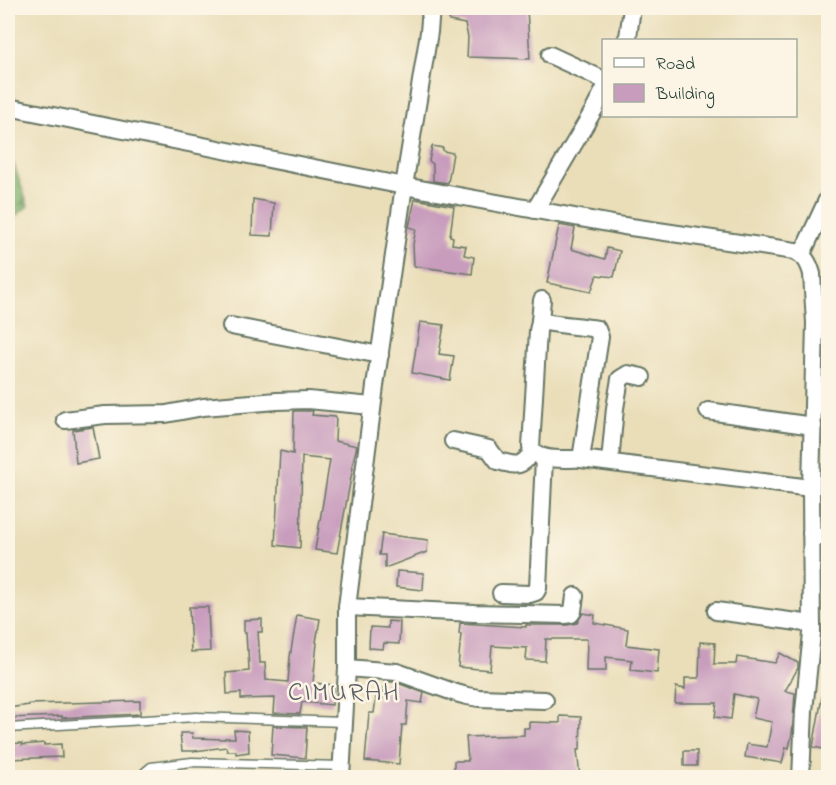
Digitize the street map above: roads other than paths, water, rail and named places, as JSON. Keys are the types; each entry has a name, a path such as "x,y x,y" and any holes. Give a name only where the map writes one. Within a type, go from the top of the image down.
{"street":[{"path":"341,772 347,668 347,607 372,406 431,8"},
{"path":"627,39 632,8"},
{"path":"549,55 602,80"},
{"path":"535,210 602,92"},
{"path":"8,107 404,186 624,226 787,249 802,254 812,274 814,323 811,488 812,624 801,777"},
{"path":"802,254 828,198"},
{"path":"501,593 530,594 536,592 538,588 538,455 531,447 542,300"},
{"path":"540,321 597,329 599,332 598,352 581,459"},
{"path":"231,326 380,355"},
{"path":"610,462 620,379 628,374 642,377"},
{"path":"65,420 105,415 166,414 203,407 277,401 308,400 372,406"},
{"path":"708,411 813,426"},
{"path":"453,441 489,449 498,461 518,465 538,455 811,488"},
{"path":"811,533 820,537 828,537"},
{"path":"347,607 565,615 573,611 575,596"},
{"path":"716,611 812,624"},
{"path":"347,668 397,672 456,693 479,698 545,700"}],"lane":[{"path":"8,728 196,717 344,722"},
{"path":"143,777 151,767 192,762 341,772"}],"district":[{"name":"CIMURAH","path":"344,693"}]}
